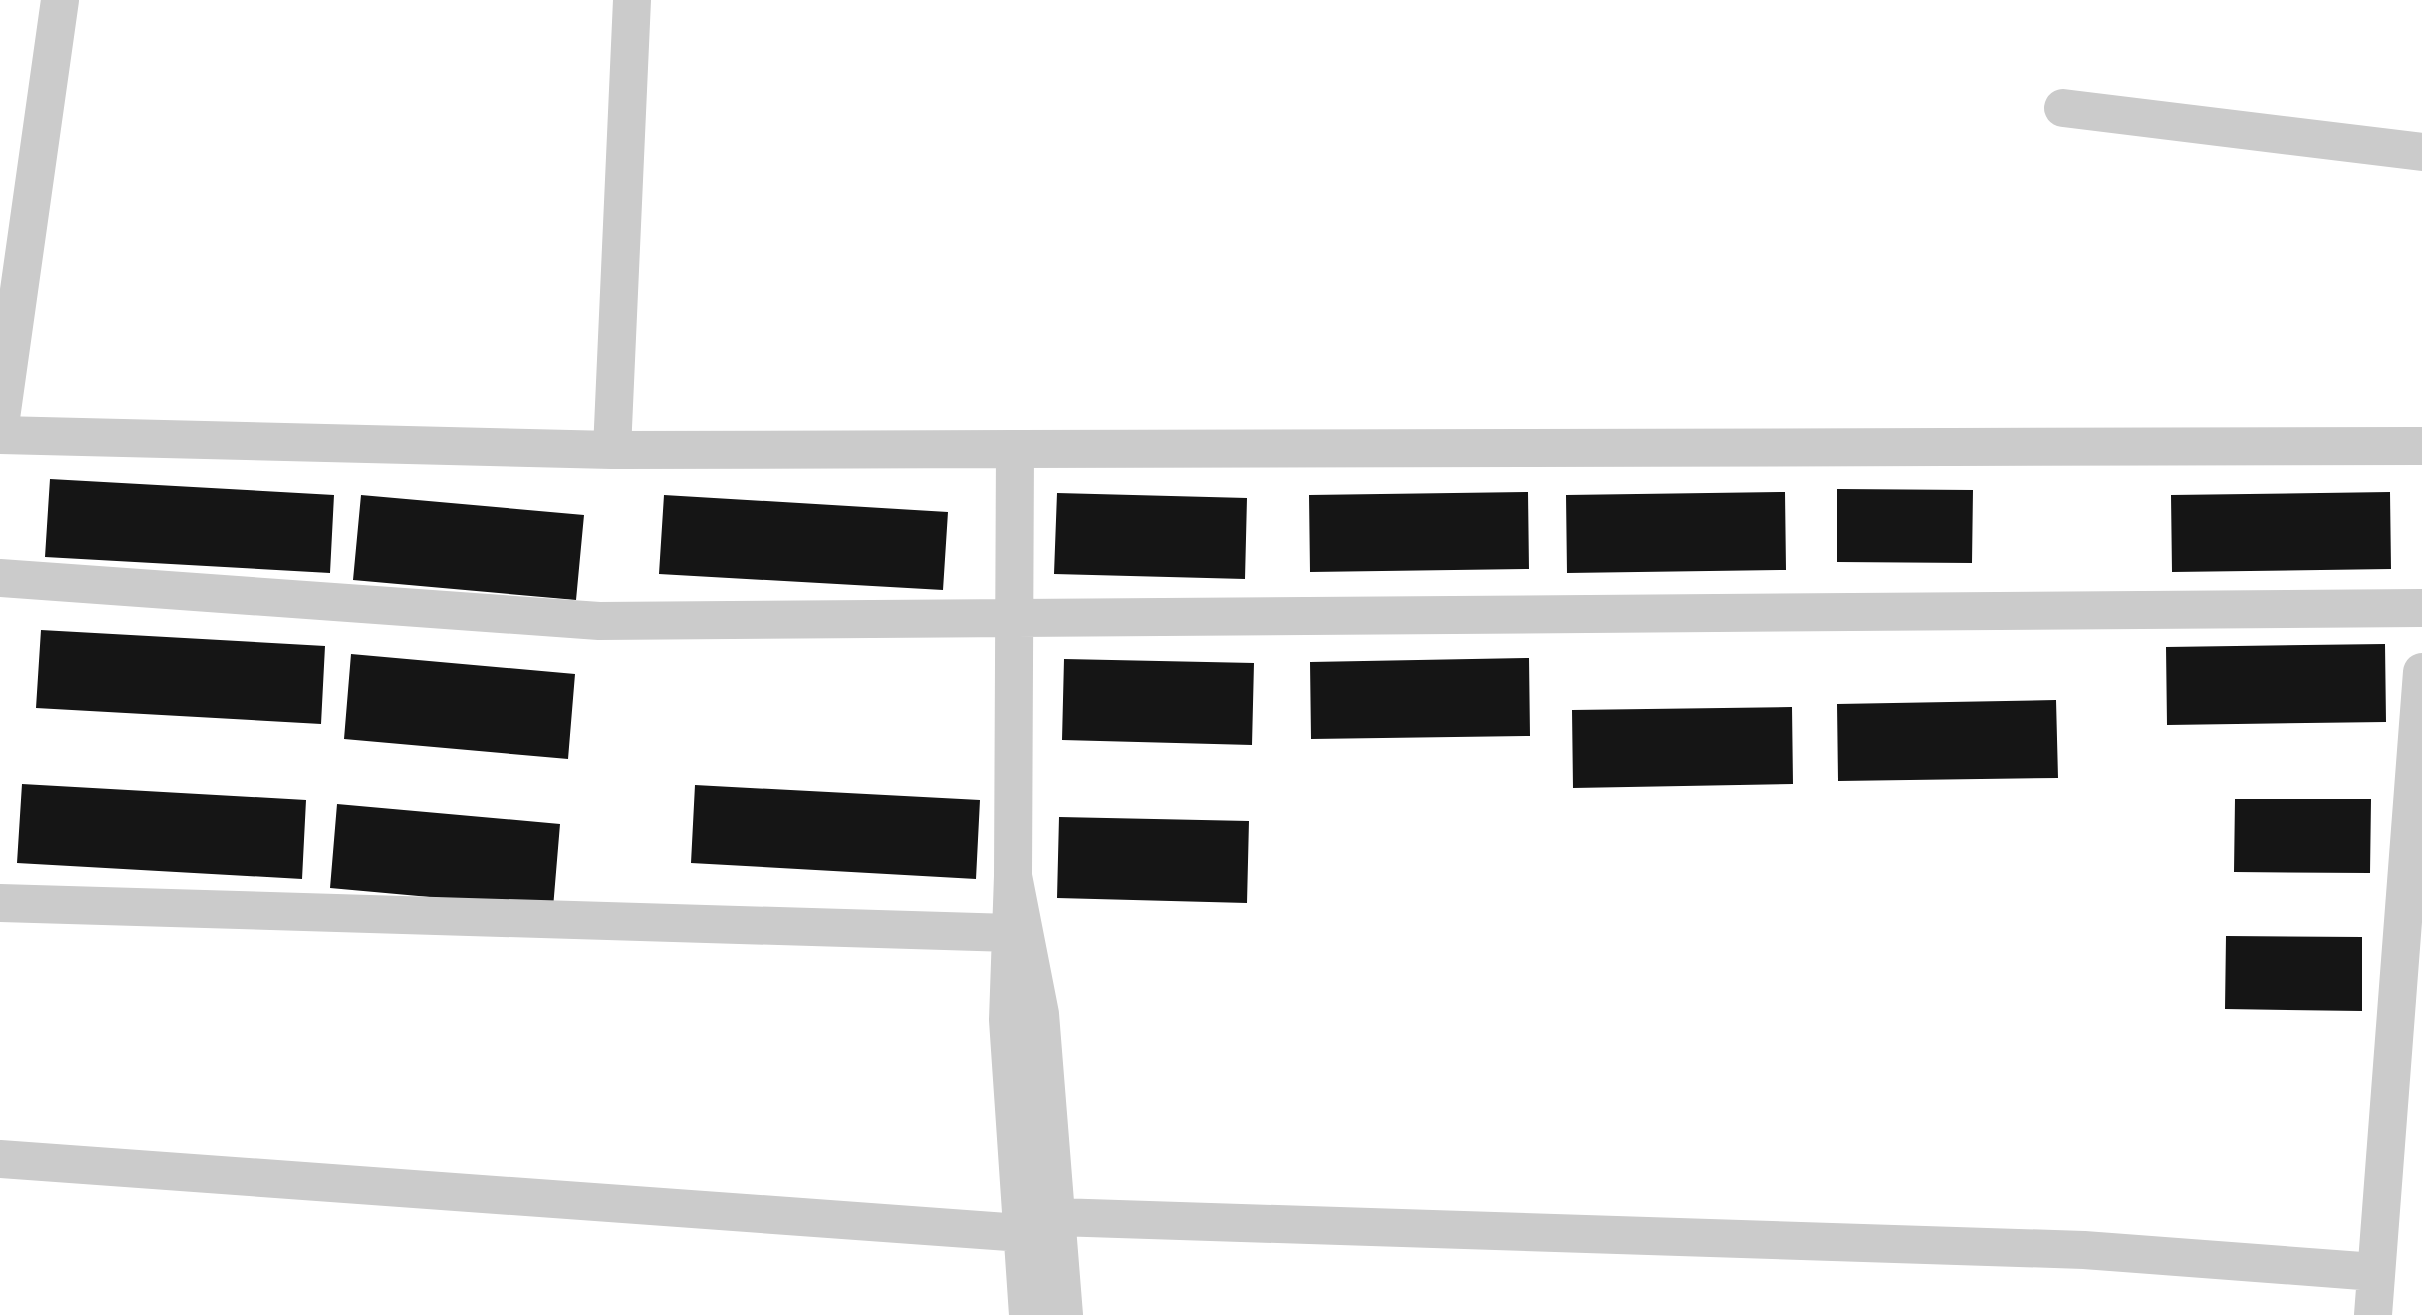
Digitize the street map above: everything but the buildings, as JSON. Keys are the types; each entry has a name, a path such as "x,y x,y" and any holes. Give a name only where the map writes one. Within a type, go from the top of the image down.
{"street":[{"path":"0,425 60,0"},
{"path":"612,450 632,0"},
{"path":"2063,108 2422,152"},
{"path":"0,435 612,450 2422,446"},
{"path":"1015,450 1013,876 1008,1020 1028,1315"},
{"path":"0,578 599,621 2422,608"},
{"path":"2373,1315 2422,672"},
{"path":"1013,876 1040,1014 1064,1315"},
{"path":"0,903 1011,933"},
{"path":"0,1159 1022,1233"},
{"path":"1056,1217 2084,1250 2375,1272"}]}
